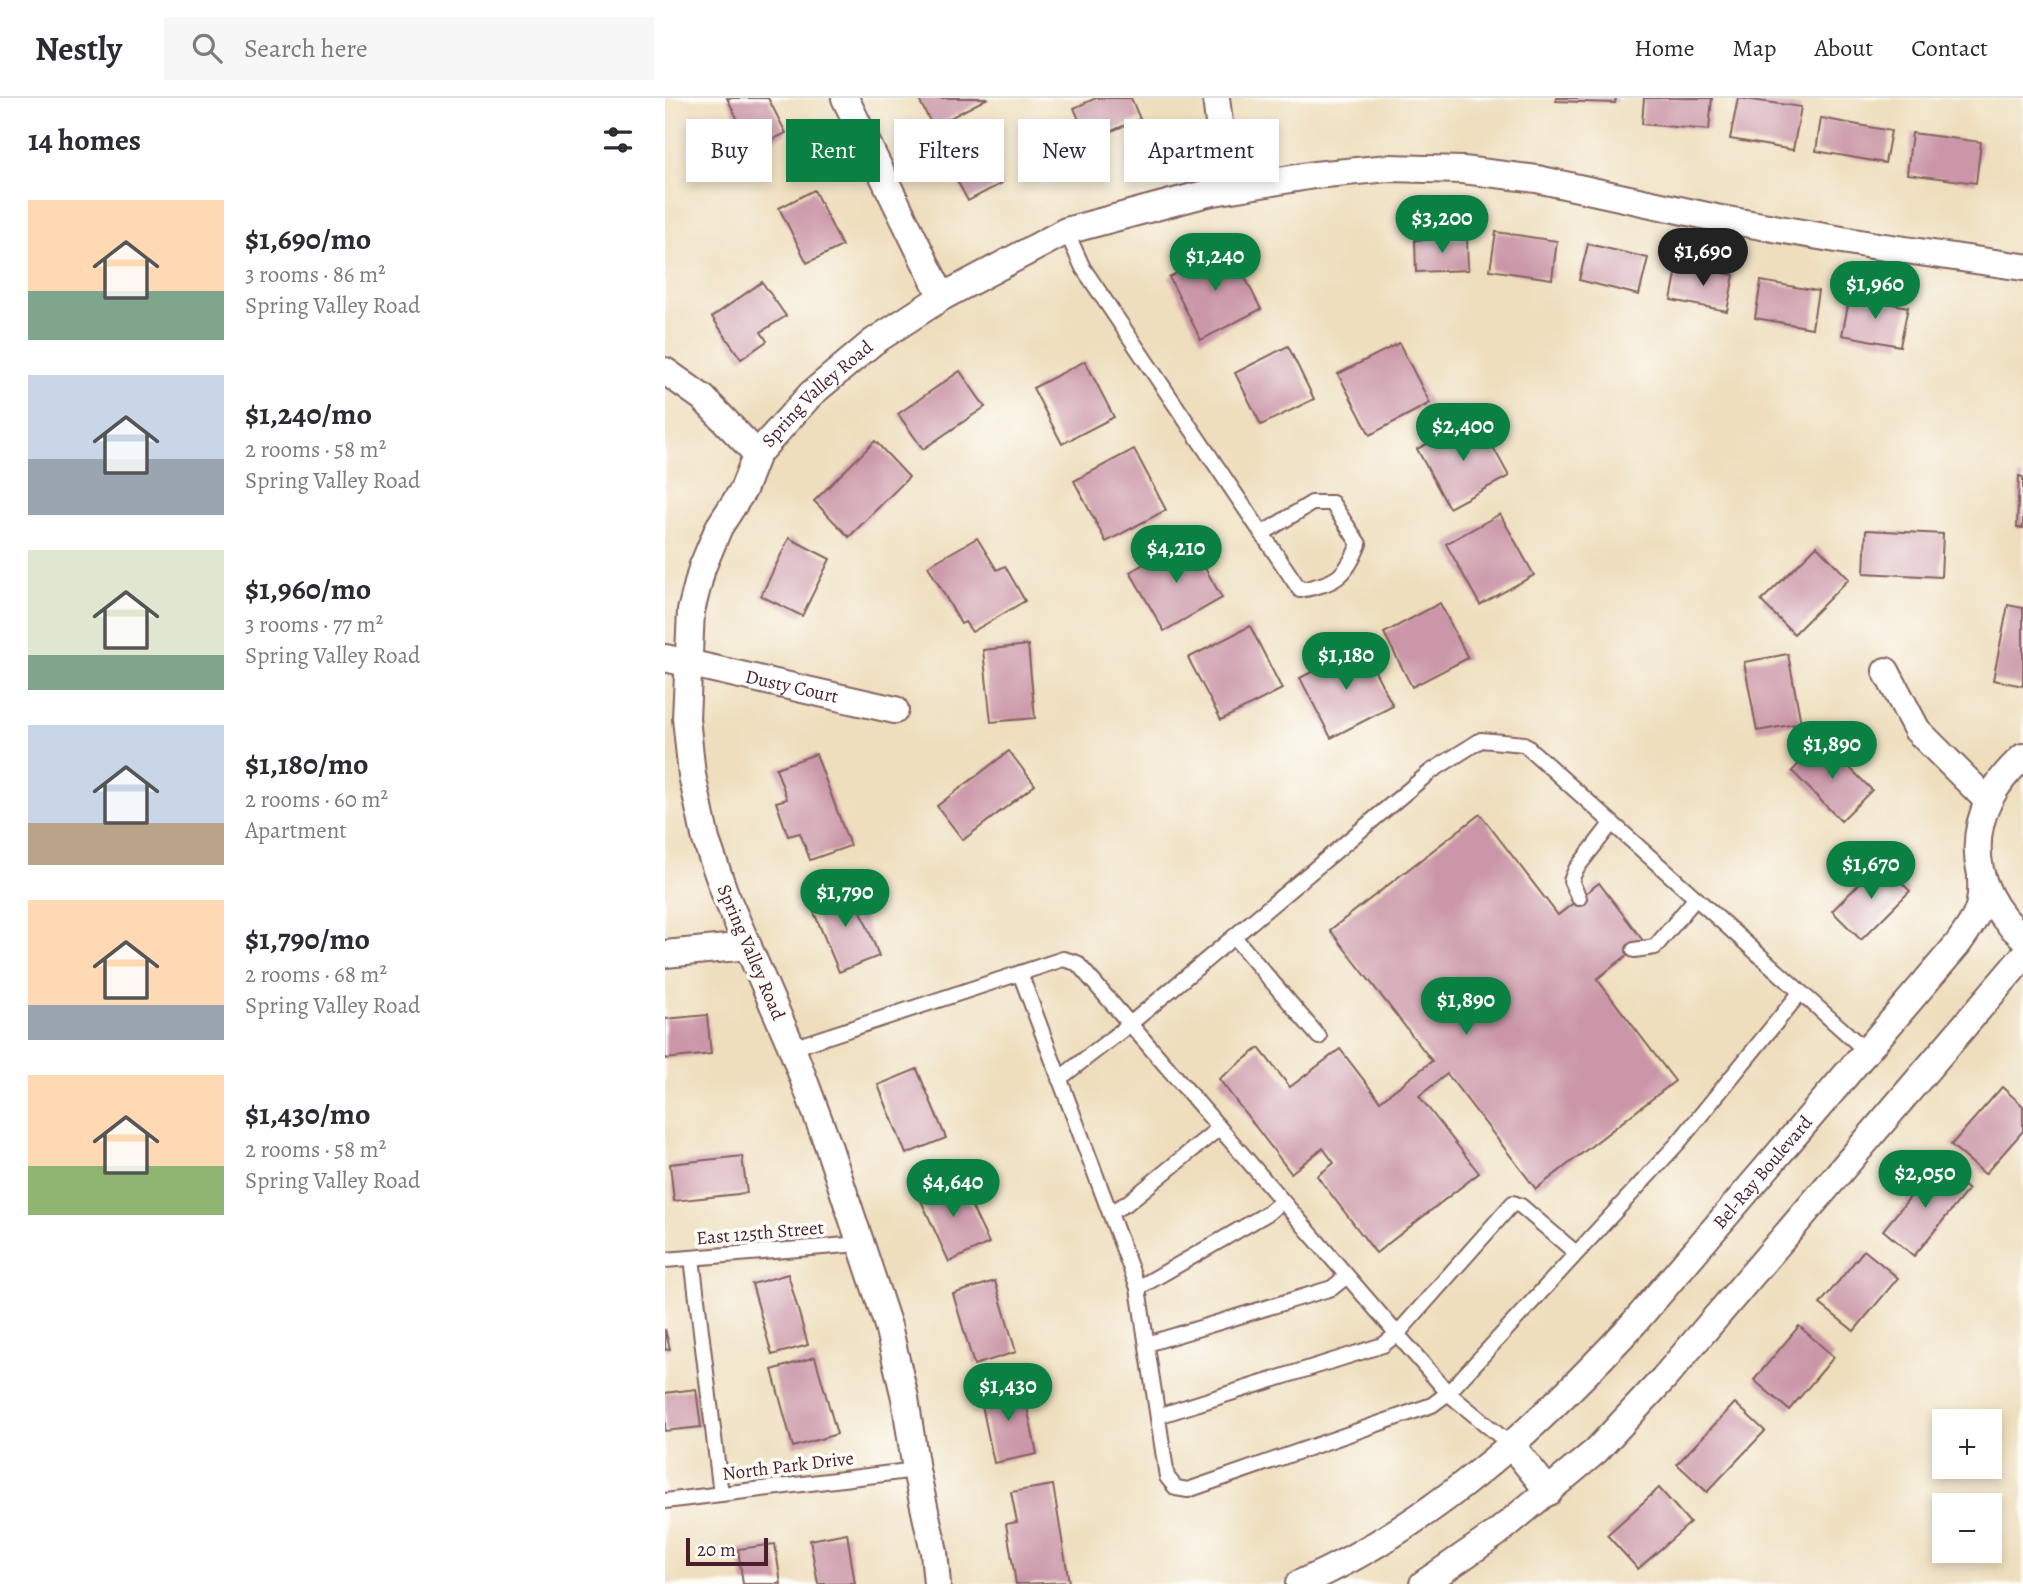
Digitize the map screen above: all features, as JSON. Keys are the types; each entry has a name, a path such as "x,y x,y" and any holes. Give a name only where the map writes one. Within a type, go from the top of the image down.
{"street":[{"path":"845,98 942,297"},
{"path":"1216,98 1227,189"},
{"name":"Spring Valley Road","path":"937,1584 934,1552 916,1471 905,1398 887,1326 828,1145 792,1048 725,894 700,814 692,775 676,660 702,568 719,527 743,490 757,454 811,394 873,342 942,297 1066,231 1227,189 1314,174 1388,168 1463,170 1537,179 1716,218 1871,245 2023,267"},
{"path":"665,371 703,398 757,454"},
{"name":"Dusty Court","path":"676,660 895,710"},
{"path":"1886,671 1917,730 1987,800"},
{"name":"Bel-Ray Boulevard","path":"2023,757 2001,777 1987,800 1979,822 1977,852 1988,897 2004,920 2023,937"},
{"name":"Bel-Ray Boulevard","path":"1299,1584 1381,1541 1454,1493 1512,1446 1634,1323 1974,921 1982,903 1982,879"},
{"path":"665,954 748,946"},
{"path":"1423,1584 1549,1492 1596,1451 1664,1378 2023,957"},
{"path":"1512,1446 1549,1492"}],"lane":[{"path":"1066,231 1083,268 1300,590 1329,584 1348,569 1359,544 1332,503 1312,503 1263,533"},
{"path":"1059,1079 1130,1024 1430,772 1481,740 1524,744 1865,1049"},
{"path":"1579,898 1571,881 1576,869 1612,823"},
{"path":"1634,950 1654,947 1695,899"},
{"path":"1234,937 1319,1037"},
{"path":"792,1048 1063,958 1077,963 1448,1393 1512,1446"},
{"path":"1020,973 1138,1288 1167,1477 1175,1488 1188,1490 1432,1405 1448,1393 1678,1143 1800,993"},
{"path":"1110,1212 1126,1204 1219,1128"},
{"path":"1138,1288 1268,1213 1282,1201"},
{"path":"1158,1416 1383,1345 1397,1334 1513,1203 1521,1206 1576,1253"},
{"name":"East 125th Street","path":"665,1260 859,1244"},
{"path":"692,1258 721,1494"},
{"path":"1147,1344 1332,1288 1347,1276"},
{"name":"North Park Drive","path":"665,1501 916,1471"}],"building":[{"path":"727,98 768,98 786,133 772,140 772,119 738,119"},
{"path":"918,98 988,98 948,119 929,119"},
{"path":"1096,98 1131,98 1140,119 1124,119 1124,126 1110,132 1110,119 1079,119 1074,108"},
{"path":"1556,98 1616,98 1615,103 1556,101"},
{"path":"1644,98 1712,98 1709,130 1642,124"},
{"path":"1738,98 1801,107 1793,150 1730,139"},
{"path":"1821,118 1891,131 1885,163 1816,151"},
{"path":"1912,133 1981,142 1976,183 1907,174"},
{"path":"958,182 1001,182 1002,183 968,201"},
{"path":"814,190 842,246 807,263 779,208"},
{"path":"1496,232 1557,241 1552,279 1490,270"},
{"path":"1467,238 1468,270 1416,272 1415,240"},
{"path":"1588,244 1648,258 1639,295 1579,280"},
{"path":"1229,246 1261,309 1201,340 1169,277"},
{"path":"1678,264 1734,275 1727,311 1671,300"},
{"path":"1761,281 1818,291 1812,328 1755,318"},
{"path":"762,282 786,316 761,332 767,341 741,359 712,317"},
{"path":"1850,296 1908,307 1900,346 1842,335"},
{"path":"1399,343 1430,403 1370,435 1338,374"},
{"path":"1288,346 1314,399 1261,425 1235,373"},
{"path":"1085,361 1114,417 1062,444 1033,388"},
{"path":"960,371 985,407 923,449 898,414"},
{"path":"1477,418 1509,476 1449,508 1417,449"},
{"path":"875,441 909,477 849,537 814,501"},
{"path":"1134,449 1166,510 1106,542 1074,481"},
{"path":"2019,476 2023,477 2023,528 2017,528"},
{"path":"1500,514 1534,575 1480,605 1446,544"},
{"path":"1866,530 1943,534 1941,577 1864,573"},
{"path":"789,538 830,559 802,616 761,596"},
{"path":"977,538 997,570 1005,566 1025,601 972,632 965,622 961,624 928,566"},
{"path":"1188,538 1222,598 1164,631 1130,572"},
{"path":"1817,546 1849,579 1794,634 1761,601"},
{"path":"1440,603 1468,658 1412,687 1384,633"},
{"path":"2008,605 2023,608 2023,686 1993,680"},
{"path":"1250,626 1282,689 1221,720 1188,658"},
{"path":"1028,645 1035,718 991,722 983,650"},
{"path":"1362,646 1393,706 1331,738 1300,678"},
{"path":"1788,654 1801,723 1757,731 1744,662"},
{"path":"1822,740 1872,790 1841,821 1792,771"},
{"path":"1009,751 1035,785 963,840 937,806"},
{"path":"816,754 850,846 810,860 800,833 788,836 776,802 787,799 776,768"},
{"path":"1480,814 1558,915 1599,883 1644,942 1597,979 1675,1081 1536,1189 1447,1074 1419,1096 1479,1173 1376,1253 1317,1176 1334,1163 1323,1148 1291,1173 1219,1079 1259,1048 1290,1087 1340,1049 1380,1101 1432,1061 1330,930"},
{"path":"1881,862 1910,891 1861,940 1832,911"},
{"path":"851,886 879,956 839,972 810,903"},
{"path":"707,1015 711,1054 665,1059 665,1019"},
{"path":"917,1069 946,1138 906,1154 878,1085"},
{"path":"2002,1087 2023,1106 2023,1131 1985,1174 1951,1145"},
{"path":"742,1156 747,1193 674,1201 670,1164"},
{"path":"1937,1164 1968,1190 1914,1256 1883,1230"},
{"path":"957,1176 989,1243 949,1262 918,1194"},
{"path":"1864,1250 1898,1278 1854,1331 1820,1304"},
{"path":"788,1274 808,1345 772,1355 752,1284"},
{"path":"995,1281 1016,1352 974,1365 953,1294"},
{"path":"1799,1326 1834,1357 1789,1410 1754,1380"},
{"path":"665,1329 670,1349 665,1350"},
{"path":"815,1357 837,1434 793,1447 772,1370"},
{"path":"1022,1383 1037,1454 994,1463 979,1391"},
{"path":"696,1389 701,1427 665,1431 665,1393"},
{"path":"1735,1403 1765,1431 1707,1492 1677,1464"},
{"path":"1053,1485 1069,1582 1016,1584 1006,1524 1017,1522 1011,1492"},
{"path":"1659,1488 1690,1523 1638,1569 1607,1535"},
{"path":"847,1533 855,1584 818,1584 810,1540"},
{"path":"775,1544 781,1584 743,1584 738,1549"}]}
